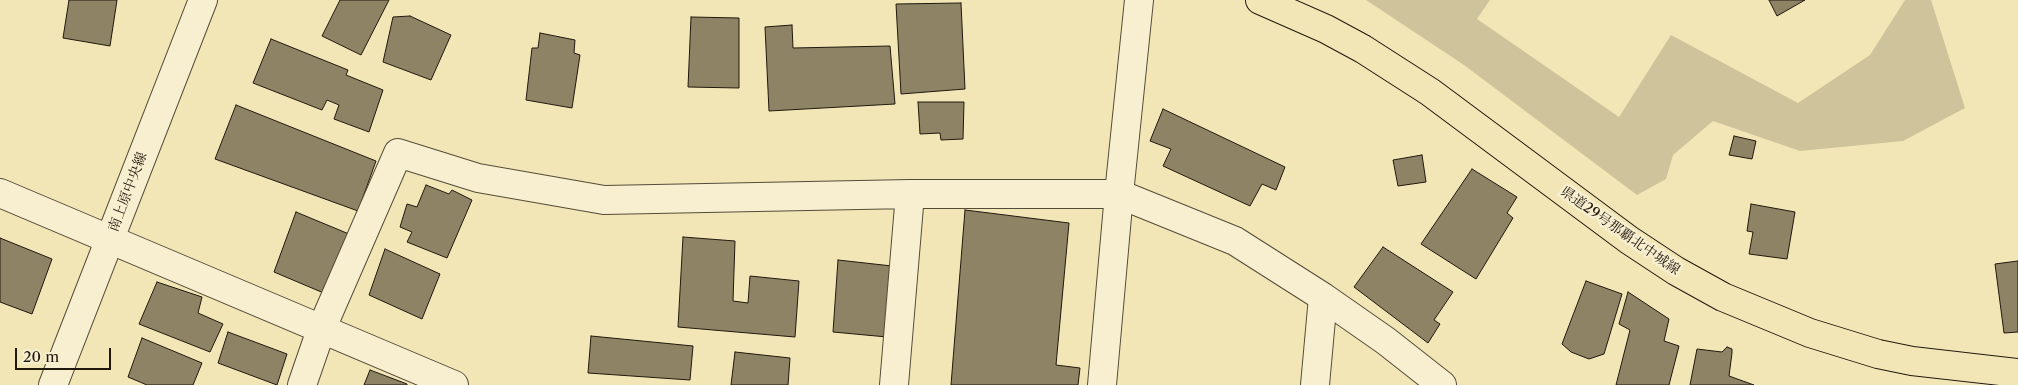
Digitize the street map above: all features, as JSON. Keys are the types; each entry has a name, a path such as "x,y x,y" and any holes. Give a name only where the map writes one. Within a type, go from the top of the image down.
{"main road":[{"name":"県道29号那覇北中城線","path":"1260,0 1326,29 1363,49 1430,92 1629,240 1676,271 1723,297 1802,330 1878,354 1912,362 2015,377"}],"street":[{"name":"南上原中央線","path":"53,385 203,0"},
{"path":"1102,385 1139,0"},
{"path":"302,385 321,330 398,153 478,178 604,200 910,194 1119,194 1235,241 1323,297 1386,341 1442,385"},
{"path":"0,193 454,385"},
{"path":"894,385 910,194"},
{"path":"1314,385 1323,297"}],"shaded area":[{"path":"1366,0 1490,0 1477,19 1619,117 1671,35 1798,103 1870,55 1905,0 1931,0 1965,108 1903,141 1800,151 1713,121 1673,155 1666,179 1637,195 1464,65"}],"building":[{"path":"69,0 117,0 110,46 63,38"},
{"path":"340,0 389,0 361,55 322,36"},
{"path":"1769,0 1805,0 1777,16"},
{"path":"961,3 965,89 901,94 896,4"},
{"path":"410,16 451,35 431,80 383,62 393,17"},
{"path":"691,17 739,18 739,88 688,87"},
{"path":"792,25 793,48 890,46 895,104 769,111 765,27"},
{"path":"540,33 575,40 574,53 580,55 572,108 526,100 532,48 538,48"},
{"path":"271,39 348,70 346,75 383,90 369,132 334,119 339,105 327,100 322,110 253,83"},
{"path":"918,102 964,102 963,139 941,140 940,133 920,134"},
{"path":"236,105 376,161 358,211 215,159"},
{"path":"1163,109 1285,167 1276,190 1262,184 1250,206 1163,166 1171,149 1150,141"},
{"path":"1734,136 1756,141 1752,159 1729,155"},
{"path":"1422,155 1426,182 1398,186 1393,160"},
{"path":"1472,169 1517,197 1507,213 1513,218 1476,279 1421,244"},
{"path":"426,185 449,194 452,190 472,200 447,258 407,242 412,232 400,227 407,204 417,207"},
{"path":"1751,204 1795,212 1787,259 1749,254 1753,232 1747,231"},
{"path":"965,210 1069,223 1056,365 1080,368 1078,385 951,385"},
{"path":"296,212 349,234 326,294 274,272"},
{"path":"683,237 735,241 733,301 748,303 750,276 799,281 795,337 678,327"},
{"path":"0,238 52,259 32,314 0,302"},
{"path":"1383,247 1453,292 1434,320 1440,324 1428,343 1354,287"},
{"path":"385,249 440,274 422,319 369,295"},
{"path":"838,260 892,266 887,337 833,332"},
{"path":"2018,261 2018,332 2004,333 1995,264"},
{"path":"1586,281 1622,294 1604,354 1589,359 1571,352 1562,344"},
{"path":"157,282 202,297 198,313 223,324 210,352 139,324"},
{"path":"1628,292 1669,319 1664,341 1679,346 1669,385 1616,385 1630,330 1619,324"},
{"path":"228,332 287,354 277,385 218,363"},
{"path":"591,336 693,346 690,380 588,373"},
{"path":"142,338 202,363 193,385 147,385 128,377"},
{"path":"1727,347 1732,349 1729,376 1754,385 1690,385 1697,349 1722,352"},
{"path":"735,352 790,358 788,385 731,385"},
{"path":"370,370 407,384 407,385 364,385"}]}
